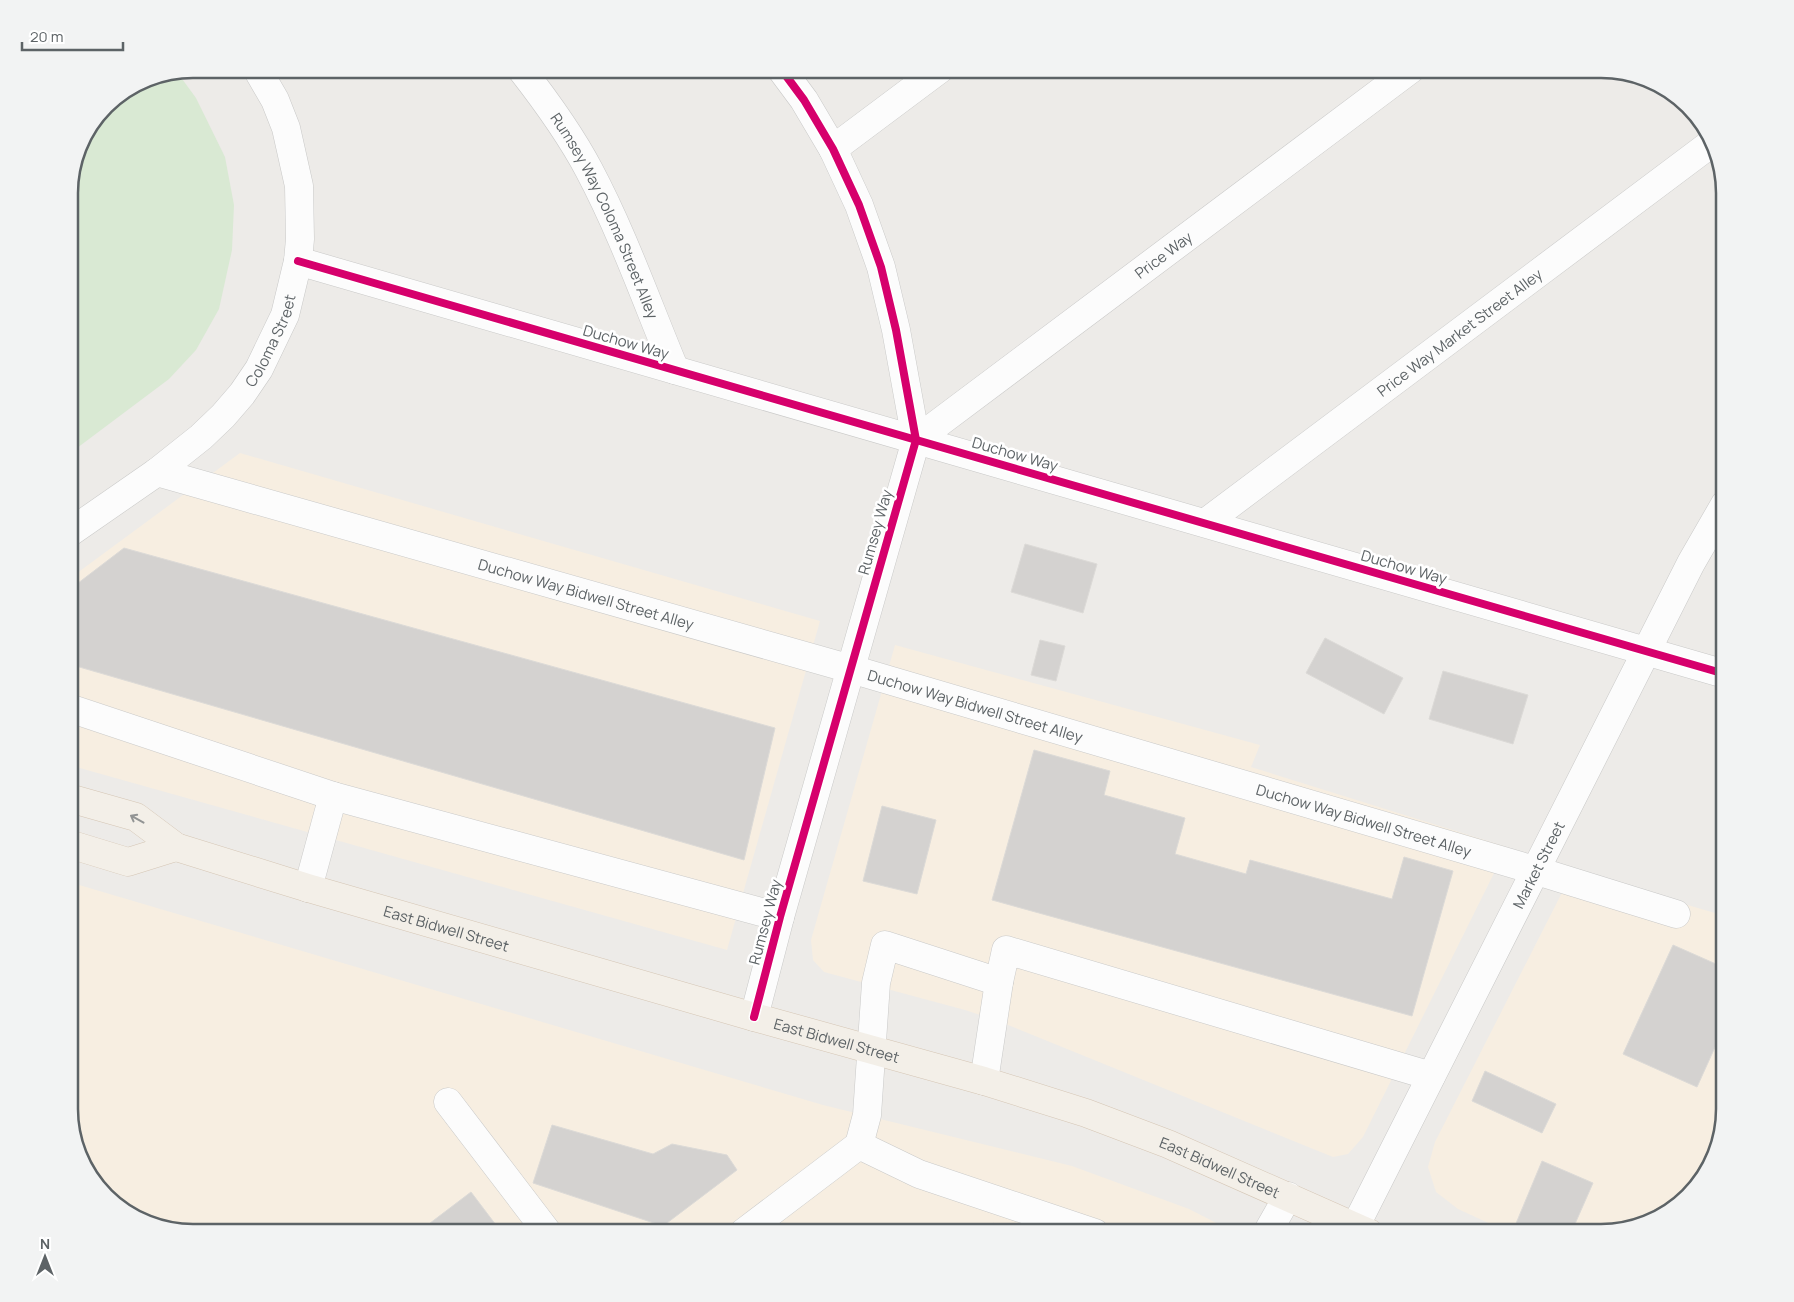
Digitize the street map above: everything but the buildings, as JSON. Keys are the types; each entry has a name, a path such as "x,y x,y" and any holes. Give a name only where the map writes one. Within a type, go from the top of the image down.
{"main road":[{"name":"East Bidwell Street","path":"78,801 136,817 176,848 754,1017 984,1081 1086,1113 1168,1144 1349,1224"},
{"path":"78,851 128,862 176,848"}],"street":[{"name":"Coloma Street","path":"78,527 156,472 201,437 223,416 242,394 259,369 285,315 298,261 300,239 299,186 286,128 275,100 262,78"},
{"name":"Rumsey Way Coloma Street Alley","path":"528,78 555,114 589,170 616,228 675,370"},
{"name":"Rumsey Way","path":"754,1017 780,917 916,440 896,330 881,267 860,205 833,148 804,100 788,78"},
{"path":"833,148 928,78"},
{"name":"Price Way","path":"916,440 1399,78"},
{"name":"Price Way Market Street Alley","path":"1205,523 1707,147"},
{"name":"Duchow Way","path":"298,261 1716,671"},
{"name":"Duchow Way Bidwell Street Alley","path":"156,472 851,669 1534,870 1676,914"},
{"name":"Market Street","path":"1365,1224 1431,1076 1691,563 1716,520"},
{"path":"78,711 333,796 780,917"},
{"path":"308,888 333,796"},
{"path":"755,1224 859,1145 867,1115 876,982 885,945 999,982"},
{"path":"984,1081 999,982 1006,950 1431,1076"},
{"path":"448,1102 541,1224"},
{"path":"859,1145 919,1174 1068,1224"},
{"path":"1272,1224 1288,1196"}],"shaded area":[{"path":"240,453 820,621 727,950 78,768 78,572"},
{"path":"895,645 1260,745 1251,767 1507,847 1363,1137 1348,1154 1333,1157 998,1021 965,1010 824,972 813,960 811,940"},
{"path":"1573,871 1716,913 1716,1125 1708,1154 1701,1167 1693,1180 1672,1201 1646,1216 1617,1224 1490,1224 1458,1209 1436,1192 1428,1167 1435,1142"},
{"path":"78,885 823,1105 1072,1166 1189,1209 1218,1224 177,1224 163,1221 141,1213 122,1201 111,1191 97,1174 86,1154 81,1139 78,1125"}],"green space":[{"path":"181,78 196,98 225,157 234,205 232,250 219,309 196,350 169,379 78,447 78,185 84,155 101,122 128,97 148,86"}],"cycle path":[{"path":"754,1017 780,917 916,440 896,330 881,267 859,205 833,149 804,100 788,78"},
{"path":"298,261 1716,671"}]}
